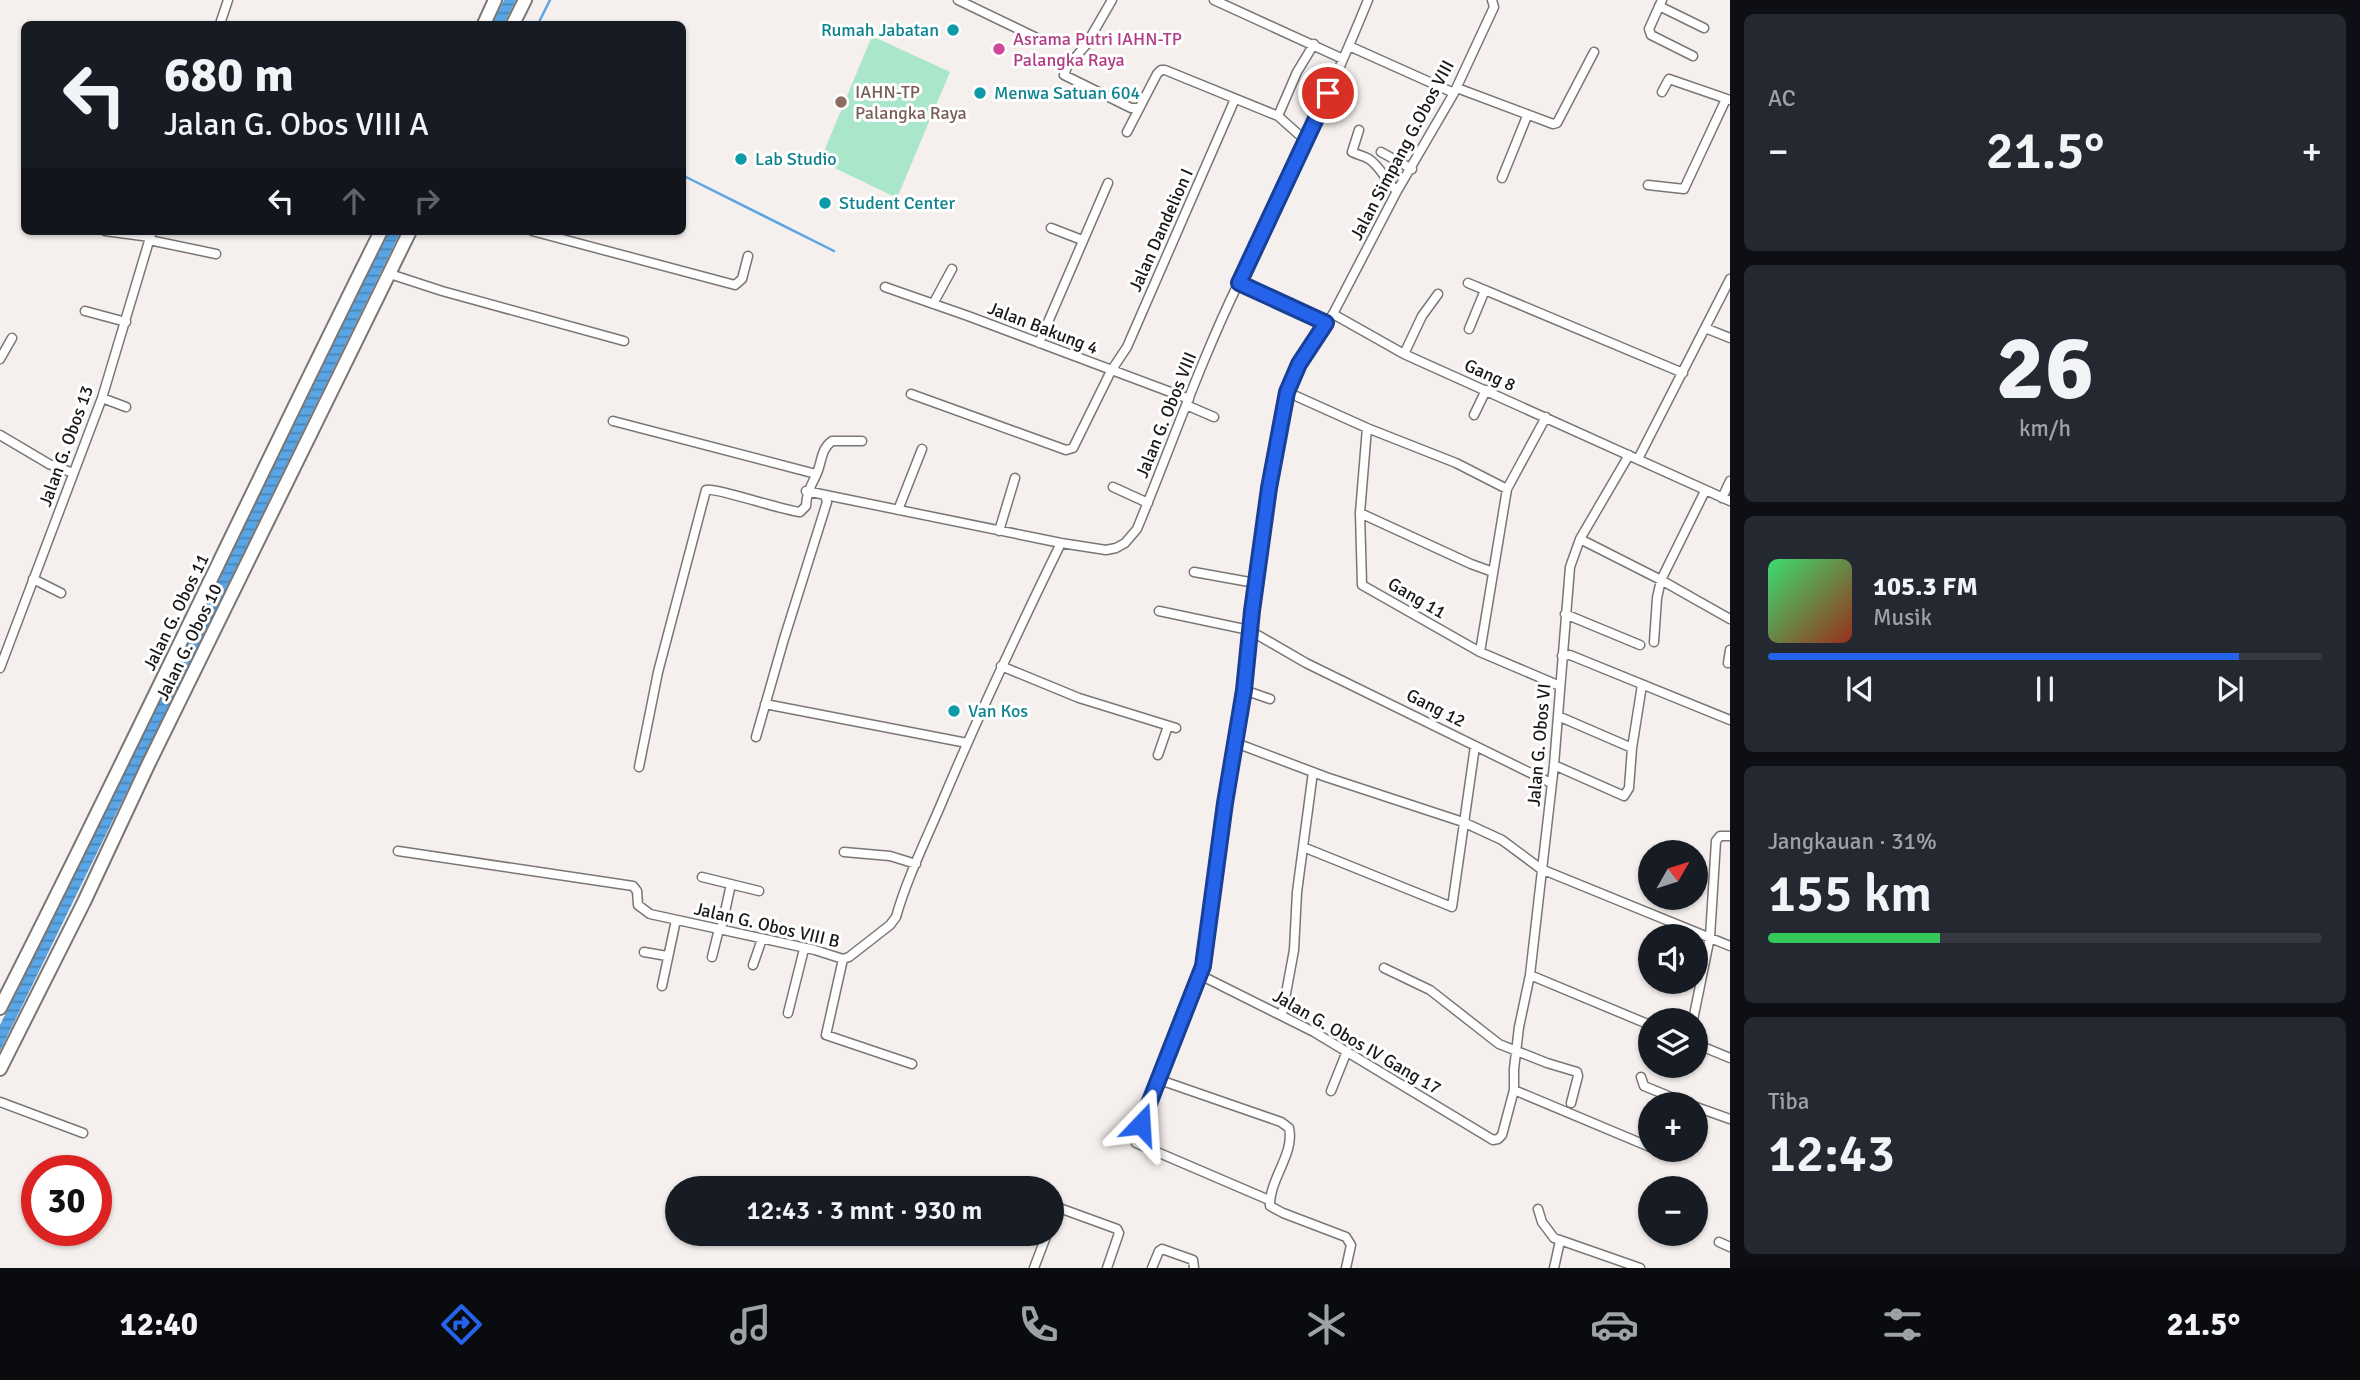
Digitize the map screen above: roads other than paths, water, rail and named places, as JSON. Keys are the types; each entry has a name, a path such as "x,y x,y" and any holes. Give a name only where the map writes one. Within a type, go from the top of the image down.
{"street":[{"path":"221,21 228,0"},
{"path":"485,21 495,0"},
{"path":"514,21 525,0"},
{"path":"958,0 1037,38"},
{"path":"1112,0 1086,45 1067,67 1064,75 1131,108 1139,108"},
{"path":"1214,0 1343,59"},
{"name":"Jalan G. Obos VIII","path":"806,491 1105,550 1116,548 1135,534 1239,283 1368,0"},
{"name":"Jalan Simpang G.Obos VIII","path":"1269,1200 1136,1143 1157,1079 1200,975 1244,690 1249,630 1269,488 1287,392 1299,364 1333,314 1397,191 1455,90 1494,7 1492,0"},
{"path":"1693,56 1651,35 1649,29 1660,3 1704,28"},
{"path":"1278,117 1297,72 1314,44"},
{"path":"1349,46 1455,90 1550,124 1557,122 1594,52"},
{"path":"1127,132 1157,74 1165,70 1278,117 1306,141"},
{"path":"1648,185 1684,190 1728,99 1669,79 1662,92"},
{"name":"Jalan Dandelion I","path":"911,394 1068,450 1075,445 1111,371 1127,347 1235,99"},
{"path":"1502,178 1527,116"},
{"path":"1359,130 1352,152 1376,165 1387,182 1397,191"},
{"path":"1381,152 1412,169"},
{"path":"1039,344 1108,183"},
{"path":"1051,228 1083,238"},
{"name":"Jalan G. Obos 11","path":"0,1008 379,235"},
{"name":"Jalan G. Obos 10","path":"0,1069 408,235"},
{"path":"548,235 735,285 742,279 748,256"},
{"path":"150,236 216,254"},
{"name":"Jalan G. Obos 13","path":"0,668 102,398 150,236"},
{"path":"933,304 952,269"},
{"path":"390,274 624,341"},
{"path":"1638,459 1730,279"},
{"path":"1239,283 1326,323"},
{"path":"1468,283 1683,373"},
{"name":"Jalan Bakung 4","path":"885,287 1111,371 1188,402 1214,417"},
{"path":"1469,329 1485,290"},
{"path":"1404,354 1422,316 1438,295"},
{"path":"85,311 126,322"},
{"name":"Gang 8","path":"1333,314 1404,354 1726,499"},
{"path":"1705,328 1730,338"},
{"path":"0,359 12,338"},
{"path":"1474,415 1486,390"},
{"path":"1287,392 1367,428 1456,463 1507,489"},
{"path":"102,398 126,407"},
{"path":"1480,652 1507,489 1546,417"},
{"path":"612,421 817,474"},
{"name":"Gang 11","path":"1367,428 1360,513 1362,585 1480,652 1560,686"},
{"path":"0,435 49,464 73,473"},
{"path":"639,767 658,673 704,493 711,488 797,512 806,506 806,491 817,474 824,448 832,441 862,441"},
{"path":"898,510 922,449"},
{"name":"Jalan G. Obos VI","path":"1496,1140 1506,1126 1514,1090 1516,1051 1530,975 1554,765 1570,567 1580,539 1629,455"},
{"path":"999,531 1015,478"},
{"path":"1726,499 1730,481"},
{"path":"1113,487 1148,503"},
{"path":"1654,642 1661,580 1705,491"},
{"path":"756,737 827,502 825,495"},
{"path":"1360,513 1493,572"},
{"path":"1580,539 1730,619"},
{"name":"Jalan G. Obos VIII B","path":"398,851 633,886 637,891 638,905 645,911 844,959 890,925 896,917 967,743 1061,543"},
{"path":"1194,572 1255,583"},
{"path":"33,579 61,593"},
{"name":"Gang 12","path":"1159,611 1249,630 1306,663 1551,783"},
{"path":"1565,614 1640,645"},
{"path":"1728,663 1730,650"},
{"path":"1562,656 1570,655 1730,720"},
{"path":"1001,666 1079,698 1172,727 1158,755"},
{"path":"1554,765 1624,796 1629,788 1642,685"},
{"path":"1244,690 1270,699"},
{"path":"765,704 967,743"},
{"path":"1558,716 1632,748"},
{"path":"1236,743 1463,822 1502,840 1541,869 1730,946"},
{"path":"1303,847 1452,907 1475,746"},
{"path":"1282,1015 1294,950 1297,892 1313,772"},
{"path":"1695,1008 1710,937 1716,841 1720,836 1730,836"},
{"path":"845,852 890,856 916,864"},
{"path":"702,877 759,891"},
{"path":"712,957 731,884"},
{"path":"662,986 676,920"},
{"path":"753,965 762,939"},
{"path":"788,1013 804,949"},
{"path":"645,952 667,956"},
{"path":"844,959 826,1035 912,1064"},
{"path":"1384,968 1430,990 1499,1044 1577,1072 1571,1103"},
{"name":"Jalan G. Obos IV Gang 17","path":"1200,975 1282,1015 1347,1051 1496,1140"},
{"path":"1530,975 1638,1020"},
{"path":"1708,1049 1730,1058"},
{"path":"1331,1091 1347,1051"},
{"path":"1641,1078 1644,1086 1659,1092"},
{"path":"1157,1079 1281,1122 1289,1128 1290,1138 1269,1200 1270,1206 1276,1211 1341,1234 1349,1240 1346,1268"},
{"path":"1514,1090 1638,1142"},
{"path":"0,1102 83,1133"},
{"path":"1708,1111 1730,1119"},
{"path":"1538,1209 1546,1229 1560,1241 1640,1268"},
{"path":"1064,1210 1117,1229 1119,1233 1107,1268"},
{"path":"1554,1268 1560,1241"},
{"path":"1719,1242 1730,1247"},
{"path":"1034,1268 1042,1246"},
{"path":"1152,1268 1158,1251 1162,1249 1193,1259 1194,1268"}],"water":[{"path":"504,0 516,0 506,21 494,21"},
{"path":"387,235 399,235 0,1051 0,1025"}],"waterway":[{"path":"540,21 550,0"},
{"path":"686,177 834,251"}],"place":[{"name":"Rumah Jabatan","path":"953,30"},
{"name":"Asrama Putri IAHN-TP Palangka Raya","path":"999,49"},
{"name":"Menwa Satuan 604","path":"980,93"},
{"name":"IAHN-TP Palangka Raya","path":"841,102"},
{"name":"Lab Studio","path":"741,159"},
{"name":"Student Center","path":"825,203"},
{"name":"Van Kos","path":"954,711"}]}
